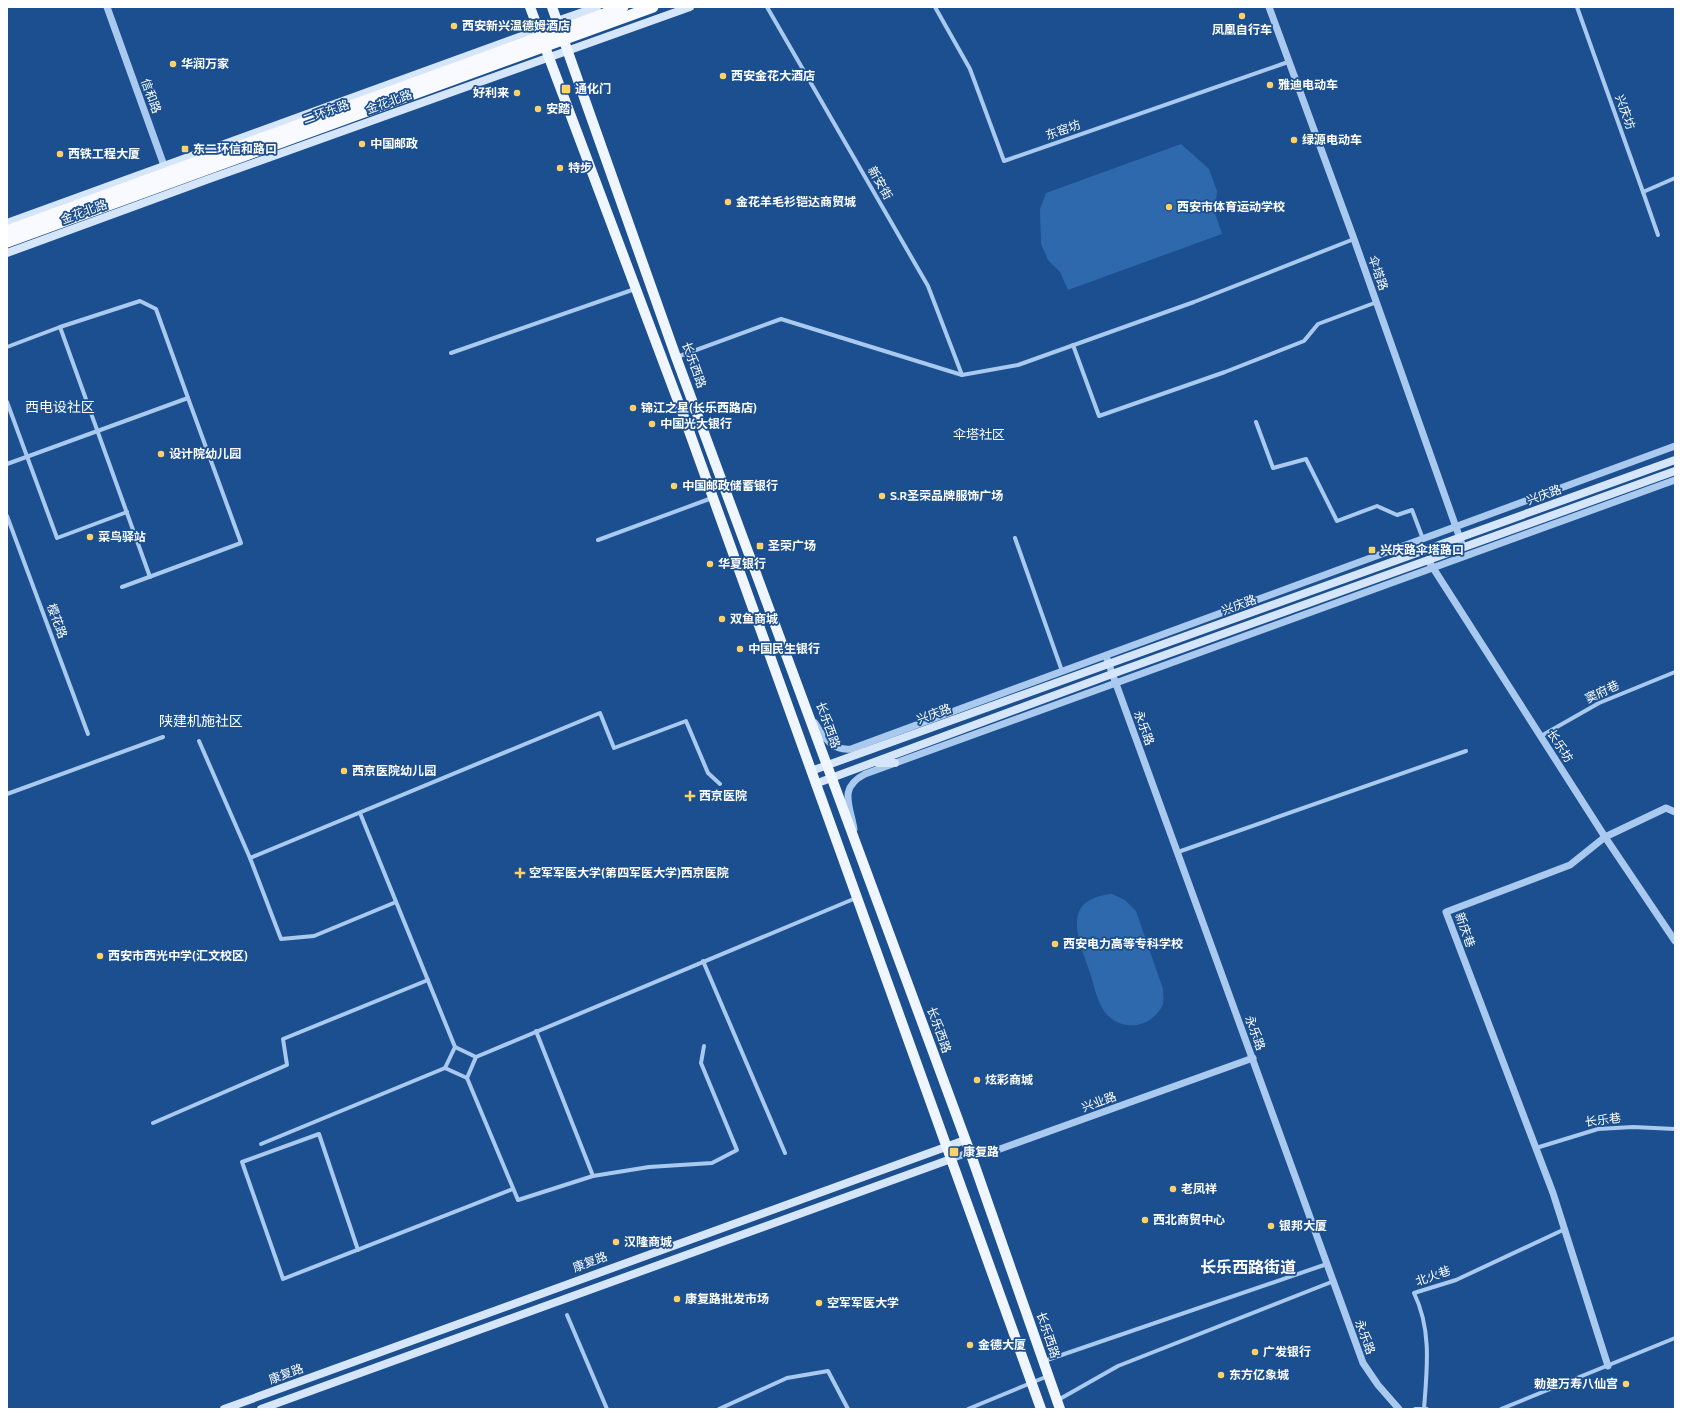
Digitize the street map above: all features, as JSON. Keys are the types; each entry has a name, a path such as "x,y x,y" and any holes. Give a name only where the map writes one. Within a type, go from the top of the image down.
{"highway":[{"name":"二环东路","path":"7,230 623,7"},
{"name":"二环东路","path":"7,242 654,7"}],"main road":[{"path":"530,7 713,498 1041,1409"},
{"name":"长乐西路","path":"552,7 676,357 809,712 966,1140 1059,1405"},
{"name":"金花北路","path":"7,223 538,30 557,21 597,7"},
{"name":"金花北路","path":"7,253 690,7"},
{"name":"兴庆路","path":"811,771 1675,460"},
{"name":"兴庆路","path":"815,784 1112,674 1675,472"},
{"path":"874,762 895,763"},
{"name":"康复路","path":"224,1409 966,1140"},
{"name":"康复路","path":"260,1409 951,1159"}],"street":[{"name":"信和路","path":"107,7 174,192"},
{"name":"新安街","path":"767,7 928,286 962,375"},
{"name":"东窑坊","path":"935,7 970,69 1004,161 1288,62"},
{"name":"伞塔路","path":"1269,7 1377,302 1464,547"},
{"name":"兴庆坊","path":"1577,7 1658,235"},
{"path":"1643,192 1675,178"},
{"path":"676,357 780,319 962,375 1018,365 1194,302 1354,239"},
{"path":"451,353 635,289"},
{"path":"7,347 60,327 140,301 156,309 241,543 122,587"},
{"path":"1073,345 1099,416 1226,372 1304,341 1318,324 1377,302"},
{"path":"60,327 150,577"},
{"path":"7,464 188,398"},
{"path":"7,402 57,538 127,512"},
{"path":"1256,422 1273,468 1306,458 1337,521 1377,506 1397,516 1412,510 1423,539"},
{"path":"809,712 825,738 832,745 844,750 1675,446"},
{"path":"857,845 847,792 850,785 856,779 865,774 1675,480"},
{"path":"598,540 713,498"},
{"name":"樱花路","path":"7,516 88,734"},
{"path":"1015,538 1062,671"},
{"name":"长乐坊","path":"1428,560 1605,837 1675,941"},
{"name":"永乐路","path":"1105,655 1253,1058 1363,1364 1378,1385 1399,1409"},
{"name":"窦府巷","path":"1540,736 1599,703 1675,672"},
{"path":"250,858 600,713 614,748 686,721 708,773 720,784"},
{"path":"7,794 163,737"},
{"path":"199,741 250,858 281,939 314,936 396,902"},
{"path":"1178,852 1466,751"},
{"name":"新庆巷","path":"1536,1148 1446,912 1570,865 1605,837 1666,808 1675,812"},
{"path":"360,813 455,1047 476,1057"},
{"path":"467,1078 476,1057 856,897"},
{"path":"704,962 785,1153"},
{"path":"153,1123 287,1065 283,1039 428,980"},
{"path":"536,1031 593,1176"},
{"path":"445,1068 467,1078 518,1200 593,1176 649,1167 712,1162 737,1150 700,1063 704,1046"},
{"path":"261,1144 445,1068 455,1047"},
{"name":"兴业路","path":"951,1159 970,1152 989,1153 1253,1058"},
{"name":"长乐巷","path":"1536,1148 1598,1129 1633,1127 1675,1129"},
{"path":"358,1250 319,1134 242,1162 283,1279 358,1250 513,1189"},
{"path":"1536,1148 1565,1229 1608,1366"},
{"name":"北火巷","path":"1424,1409 1428,1346 1422,1308 1414,1293 1456,1280 1565,1229"},
{"path":"1044,1361 1327,1264"},
{"path":"1059,1405 1118,1366 1334,1281"},
{"path":"567,1315 607,1409"},
{"path":"1501,1409 1675,1338"},
{"path":"719,1409 787,1378 828,1371 848,1409"},
{"path":"968,1409 1048,1376"},
{"path":"1415,1409 1426,1409"}],"shaded area":[{"path":"1181,144 1209,169 1217,191 1215,213 1222,234 1068,290 1060,272 1048,260 1041,244 1040,209 1046,193"},
{"path":"1112,894 1125,900 1136,911 1163,989 1163,1004 1158,1012 1144,1023 1135,1025 1118,1023 1104,1011 1098,998 1078,935 1077,923 1079,912 1085,904 1095,897"}],"place":[{"name":"凤凰自行车","path":"1242,16"},
{"name":"西安新兴温德姆酒店","path":"454,26"},
{"name":"华润万家","path":"173,64"},
{"name":"西安金花大酒店","path":"723,76"},
{"name":"雅迪电动车","path":"1270,85"},
{"name":"通化门","path":"566,89"},
{"name":"好利来","path":"517,93"},
{"name":"安踏","path":"538,109"},
{"name":"绿源电动车","path":"1294,140"},
{"name":"中国邮政","path":"362,144"},
{"name":"东二环信和路口","path":"185,149"},
{"name":"西铁工程大厦","path":"60,154"},
{"name":"特步","path":"560,168"},
{"name":"金花羊毛衫铠达商贸城","path":"728,202"},
{"name":"西安市体育运动学校","path":"1169,207"},
{"name":"锦江之星(长乐西路店)","path":"633,408"},
{"name":"中国光大银行","path":"652,424"},
{"name":"设计院幼儿园","path":"161,454"},
{"name":"中国邮政储蓄银行","path":"674,486"},
{"name":"S.R圣荣品牌服饰广场","path":"882,496"},
{"name":"菜鸟驿站","path":"90,537"},
{"name":"圣荣广场","path":"760,546"},
{"name":"兴庆路伞塔路口","path":"1372,550"},
{"name":"华夏银行","path":"710,564"},
{"name":"双鱼商城","path":"722,619"},
{"name":"中国民生银行","path":"740,649"},
{"name":"西京医院幼儿园","path":"344,771"},
{"name":"西京医院","path":"690,796"},
{"name":"空军军医大学(第四军医大学)西京医院","path":"520,873"},
{"name":"西安电力高等专科学校","path":"1055,944"},
{"name":"西安市西光中学(汇文校区)","path":"100,956"},
{"name":"炫彩商城","path":"977,1080"},
{"name":"康复路","path":"954,1152"},
{"name":"老凤祥","path":"1173,1189"},
{"name":"西北商贸中心","path":"1145,1220"},
{"name":"银邦大厦","path":"1271,1226"},
{"name":"汉隆商城","path":"616,1242"},
{"name":"康复路批发市场","path":"677,1299"},
{"name":"空军军医大学","path":"819,1303"},
{"name":"金德大厦","path":"970,1345"},
{"name":"广发银行","path":"1255,1352"},
{"name":"东方亿象城","path":"1221,1375"},
{"name":"勅建万寿八仙宫","path":"1626,1384"}],"district":[{"name":"西电设社区","path":"60,407"},
{"name":"伞塔社区","path":"979,434"},
{"name":"陕建机施社区","path":"201,721"},
{"name":"长乐西路街道","path":"1248,1267"}]}
